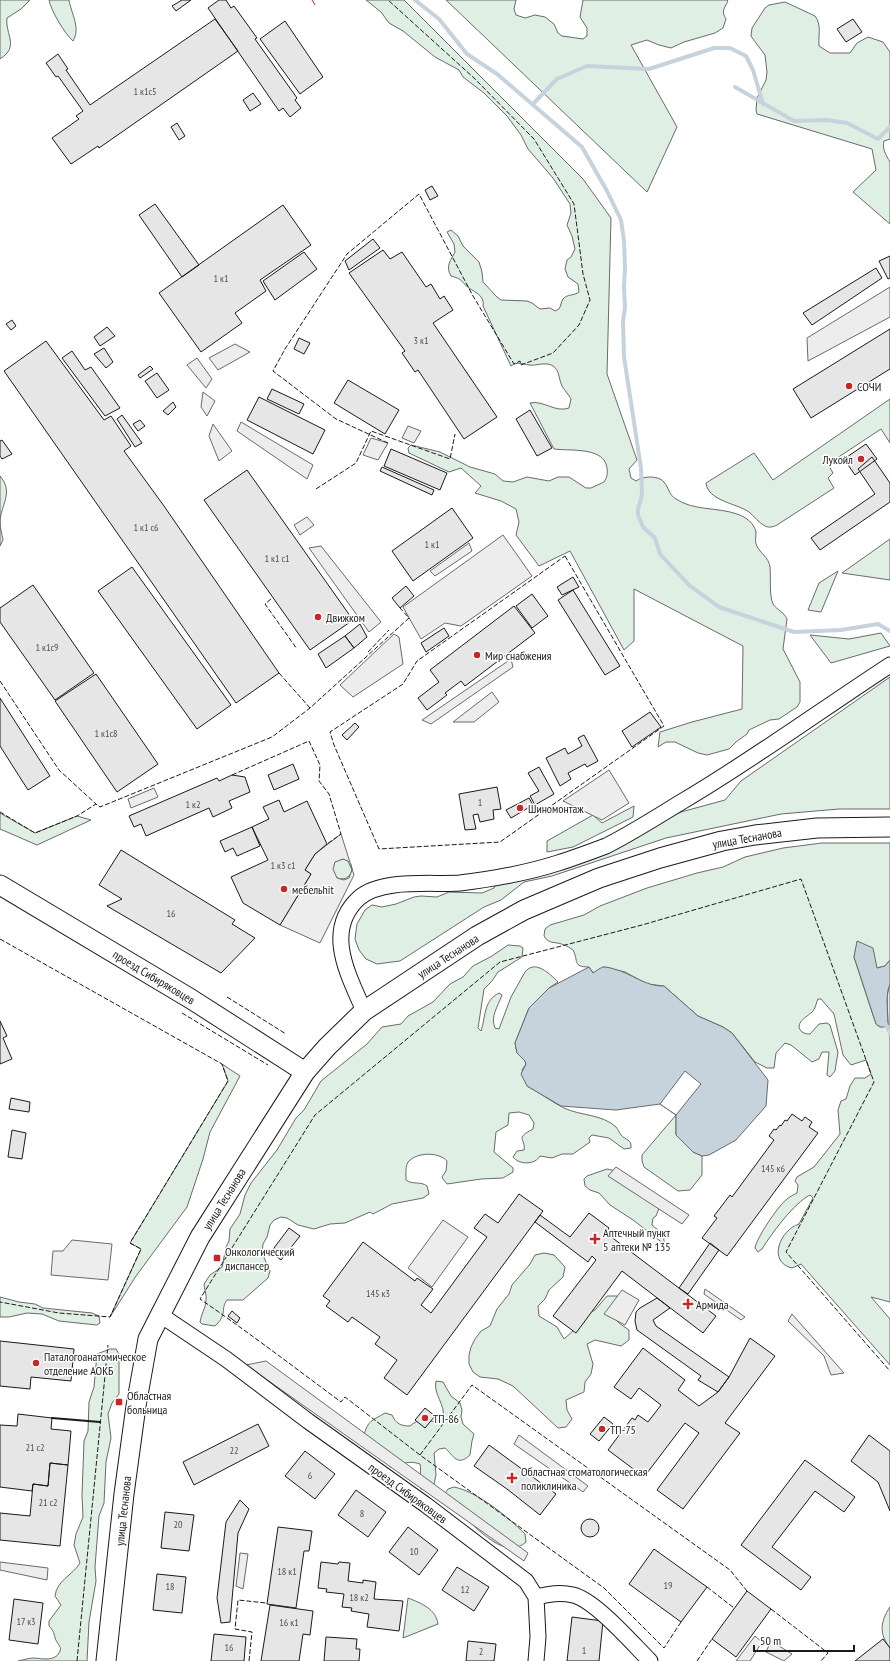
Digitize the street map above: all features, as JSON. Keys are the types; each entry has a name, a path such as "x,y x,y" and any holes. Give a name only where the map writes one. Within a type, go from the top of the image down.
{"main road":[{"name":"улица Теснанова","path":"106,1661 124,1494 136,1406 148,1339 159,1314 200,1237 305,1072 327,1047 364,1011 461,946 500,923 548,899 630,867 722,841 755,835 817,828 890,827"},
{"name":"проезд Сибиряковцев","path":"0,885 191,1000 305,1072"}],"street":[{"path":"364,1011 344,964 340,945 341,928 350,910 363,895 393,886 431,882 458,883 491,879 543,868 606,846 729,774 890,665"},
{"name":"проезд Сибиряковцев","path":"159,1314 226,1359 308,1421 432,1510 526,1581 536,1597"},
{"path":"536,1661 538,1637 536,1597 557,1593 572,1594 584,1598 616,1626 650,1661"}],"green space":[{"path":"0,0 30,0 21,9 7,18 10,45 9,50 0,59"},
{"path":"49,0 69,0 76,26 73,41 59,22 52,10"},
{"path":"366,0 404,0 583,179 611,218 607,374 637,460 629,469 631,478 636,481 646,477 658,478 664,482 674,497 683,503 740,515 749,521 756,532 757,547 769,564 773,604 787,619 783,649 800,682 800,702 797,707 779,719 770,720 749,730 747,734 729,749 707,755 698,753 675,742 666,742 658,747 660,732 742,709 743,646 634,589 634,641 624,650 570,551 539,566 516,535 519,522 516,509 501,501 475,493 481,486 461,468 449,472 409,453 408,448 411,445 440,452 470,467 495,474 503,481 513,482 527,477 549,481 558,477 569,477 586,488 591,488 604,482 607,473 606,464 603,459 591,452 554,449 530,403 540,403 559,409 569,408 571,399 562,386 557,370 552,365 548,364 531,365 518,363 511,366 483,306 483,300 460,279 451,276 449,272 449,263 455,252 454,244 447,232 451,230 458,236 463,246 479,262 483,282 501,300 527,301 540,309 550,308 555,311 559,309 562,300 565,297 579,292 578,284 568,277 565,269 567,260 571,257 575,249 572,236 567,225 571,213 570,204 553,178 528,149 521,135 507,116 484,93 463,77 459,70 435,57 403,31 389,23 381,12"},
{"path":"446,0 516,0 514,9 516,15 525,18 535,15 545,17 554,24 558,33 562,36 583,39 587,36 587,28 580,17 583,0 728,1 724,10 726,19 723,28 715,33 684,42 671,48 647,40 631,45 677,127 647,192"},
{"path":"785,2 815,16 819,27 819,46 830,53 850,53 857,43 868,37 883,42 890,52 890,139 884,141 884,147 890,162 890,224 853,192 876,170 872,149 757,114 757,98 766,80 767,72 765,55 751,36 752,28 765,8 769,5"},
{"path":"890,399 890,443 881,429 828,464 833,473 828,478 834,488 777,525 771,527 765,526 749,512 717,498 708,489 706,483 754,453 773,480"},
{"path":"0,476 6,488 6,498 0,521"},
{"path":"0,521 3,540 0,546"},
{"path":"890,539 890,580 842,573"},
{"path":"838,571 821,612 808,610 819,583"},
{"path":"881,633 890,646 831,663 810,635 849,639"},
{"path":"890,677 890,809 839,809 781,814 666,838 552,876 524,882 501,900 484,907 400,961 377,964 366,959 359,950 355,939 357,924 365,910 372,905 382,907 396,904 414,897 437,897 449,892 482,893 494,888 498,881 654,825 681,812 725,800 741,781"},
{"path":"634,806 633,817 573,847 547,852 547,841 593,815 602,823"},
{"path":"0,813 35,833 77,816 91,820 37,845 0,829"},
{"path":"822,843 890,843 890,960 885,966 877,968 858,941 854,957 876,1024 880,1027 888,1025 887,995 890,984 890,1302 871,1297 890,1319 890,1365 801,1264 792,1268 784,1265 780,1259 778,1253 782,1239 792,1227 799,1224 813,1198 810,1195 790,1211 762,1249 758,1252 755,1248 763,1230 782,1203 797,1193 798,1185 795,1181 797,1177 814,1167 840,1134 838,1110 841,1101 846,1099 850,1086 855,1078 865,1078 871,1074 866,1060 851,1065 843,1055 834,1014 821,999 818,999 813,1011 799,1025 802,1032 810,1034 819,1024 827,1023 830,1025 838,1052 835,1071 830,1077 827,1075 829,1052 822,1052 819,1059 812,1062 791,1045 785,1043 776,1053 774,1068 767,1068 755,1062 732,1033 723,1027 698,1016 664,986 647,984 625,972 604,967 593,973 589,967 578,965 573,950 567,946 548,941 544,936 545,929 550,925 584,915 600,906 647,888 723,867 745,857 783,848"},
{"path":"342,859 349,862 352,869 349,876 342,879 335,876 332,869 335,862"},
{"path":"508,945 520,946 523,948 522,957 498,972 484,989 478,1028 481,1031 490,1000 499,993 502,995 493,1020 495,1028 499,1029 511,997 525,972 529,968 538,967 551,975 558,982 549,988 529,1008 515,1043 517,1053 526,1064 522,1070 527,1086 564,1108 577,1113 598,1117 610,1123 617,1128 623,1137 629,1141 631,1148 624,1149 609,1138 592,1135 589,1138 590,1142 573,1154 562,1154 552,1158 540,1156 535,1161 523,1163 513,1157 517,1151 524,1150 522,1137 533,1129 534,1123 529,1115 519,1112 509,1113 508,1125 496,1132 494,1152 513,1168 513,1172 503,1178 481,1179 447,1184 442,1177 446,1171 447,1161 434,1155 428,1154 418,1156 409,1161 407,1165 406,1180 427,1186 429,1194 423,1198 392,1204 373,1214 370,1212 345,1223 330,1224 314,1229 298,1225 287,1218 281,1217 274,1220 270,1225 267,1237 263,1244 262,1253 270,1271 268,1278 243,1300 227,1300 224,1306 223,1315 215,1326 202,1324 200,1322 206,1298 204,1284 210,1275 222,1267 226,1247 229,1241 230,1229 240,1214 245,1195 251,1183 277,1150 296,1118 304,1110 321,1081 367,1044 382,1027 401,1024 408,1016 433,1002 450,984 463,977 473,966 492,956"},
{"path":"222,1064 240,1076 210,1132 203,1159 187,1207 136,1276 110,1317 141,1249 130,1243 228,1081"},
{"path":"676,1115 676,1135 693,1152 702,1156 702,1175 690,1190 678,1191 644,1167 642,1161 642,1155"},
{"path":"607,1169 616,1171 660,1206 656,1216 653,1218 652,1225 664,1238 664,1244 633,1220 610,1205 599,1193 590,1190 585,1186 584,1179 587,1176"},
{"path":"544,1253 554,1255 565,1267 563,1277 549,1290 545,1299 538,1306 539,1316 557,1327 564,1339 582,1323 586,1315 595,1310 607,1296 617,1296 611,1315 629,1330 629,1340 621,1346 595,1340 587,1344 593,1364 591,1374 585,1382 584,1392 566,1400 567,1410 572,1419 566,1427 558,1428 513,1386 498,1379 480,1377 473,1372 469,1364 469,1355 475,1339 481,1331 490,1326 497,1309 509,1294 512,1285 530,1264 535,1255"},
{"path":"0,1297 35,1304 43,1308 92,1313 99,1316 100,1323 97,1325 59,1321 42,1314 27,1313 9,1317 0,1317"},
{"path":"110,1349 116,1349 119,1354 119,1394 112,1403 108,1414 111,1438 106,1462 104,1503 99,1516 95,1567 96,1581 89,1622 87,1661 18,1661 32,1658 52,1658 57,1656 60,1650 53,1631 49,1626 49,1621 61,1605 55,1596 56,1591 62,1582 80,1563 74,1545 76,1534 83,1517 82,1495 84,1441 88,1431 89,1402 94,1387 97,1354"},
{"path":"436,1381 443,1382 451,1396 460,1403 463,1424 474,1434 470,1455 462,1460 453,1457 445,1448 439,1449 434,1453 436,1475 433,1489 427,1491 421,1489 420,1464 408,1462 396,1467 390,1467 364,1435 367,1426 385,1413 392,1415 395,1421 399,1424 407,1426 419,1421 425,1420 436,1422 443,1419 443,1409 436,1391"},
{"path":"454,1487 473,1494 492,1506 525,1534 526,1542 518,1547 509,1548 492,1541 465,1518 444,1495 448,1489"},
{"path":"408,1598 423,1604 431,1610 437,1619 438,1624 403,1638"},
{"path":"890,1607 890,1648 884,1638 882,1628 884,1618"}],"shaded area":[{"path":"890,287 890,317 808,361 807,338"},
{"path":"235,344 250,352 218,370 209,358"},
{"path":"197,358 212,379 206,388 187,365"},
{"path":"203,392 215,401 207,416 201,407"},
{"path":"241,422 313,465 307,479 237,431"},
{"path":"213,424 232,451 219,461 209,436"},
{"path":"408,426 421,431 414,443 402,438"},
{"path":"371,438 388,443 378,460 363,455"},
{"path":"307,517 314,525 300,535 294,525"},
{"path":"503,535 532,576 461,626 445,623 421,639 403,607"},
{"path":"469,543 472,551 435,576 430,571"},
{"path":"321,546 381,622 369,632 309,548"},
{"path":"394,634 399,637 403,664 353,697 340,685"},
{"path":"511,659 513,667 431,724 422,720"},
{"path":"492,692 499,702 474,722 453,722"},
{"path":"609,770 629,803 602,820 563,801"},
{"path":"154,788 158,797 131,808 128,799"},
{"path":"341,834 354,875 320,943 280,925 311,874 305,870 315,854","holes":["343,859 348,861 352,870 349,878 344,880 337,878 333,869 335,862"]},
{"path":"857,941 873,948 877,968 885,966 890,960 890,984 887,1000 888,1025 885,1027 881,1027 876,1024 854,957"},
{"path":"589,967 593,973 601,968 608,967 645,982 657,986 664,986 698,1016 723,1027 732,1033 768,1080 766,1106 736,1140 709,1155 702,1156 693,1152 676,1135 676,1115 660,1104 616,1110 561,1106 527,1086 521,1074 526,1064 517,1053 515,1043 529,1008 549,988"},
{"path":"616,1167 689,1215 682,1224 608,1176"},
{"path":"443,1220 468,1237 432,1287 408,1268"},
{"path":"72,1240 112,1244 108,1280 51,1275 53,1251 63,1251"},
{"path":"705,1289 745,1317 741,1320 704,1294"},
{"path":"622,1290 639,1300 625,1325 604,1314"},
{"path":"792,1314 844,1373 831,1375 824,1356 788,1321"},
{"path":"266,1361 528,1553 524,1561 246,1365"},
{"path":"519,1435 588,1486 583,1492 514,1444"},
{"path":"240,1553 248,1554 243,1589 236,1586"},
{"path":"0,1562 48,1568 47,1580 0,1570"},
{"path":"755,1636 762,1642 750,1661 736,1661"},
{"path":"771,1641 792,1654 784,1661 766,1652"}],"pier":[{"path":"685,1071 701,1084 676,1115 660,1104"}],"building":[{"path":"182,0 191,0 176,11 172,6"},
{"path":"219,0 226,0 231,8 234,6 257,38 255,39 297,98 295,100 301,108 290,117 283,108 279,111 208,8"},
{"path":"215,19 238,51 99,148 98,146 71,164 52,138 79,119 76,116 83,111 58,76 56,77 46,63 58,54 68,69 66,70 90,105"},
{"path":"853,19 862,32 846,42 837,29"},
{"path":"285,21 323,77 300,94 260,39"},
{"path":"253,93 261,104 250,111 243,100"},
{"path":"177,123 185,136 179,140 171,127"},
{"path":"432,186 438,196 430,200 425,190"},
{"path":"155,204 199,265 182,277 139,215"},
{"path":"283,205 311,245 260,280 266,291 235,313 242,323 201,352 159,293"},
{"path":"373,239 380,248 349,270 345,261"},
{"path":"383,250 390,259 402,252 426,287 431,284 440,299 444,296 453,310 433,323 497,417 464,439 418,370 415,372 402,353 405,351 349,273"},
{"path":"304,252 317,269 275,300 263,281"},
{"path":"890,256 890,278 888,279 879,261"},
{"path":"876,268 882,278 812,325 803,313"},
{"path":"12,320 16,326 11,330 6,324"},
{"path":"107,327 115,336 100,346 94,337"},
{"path":"890,329 890,369 811,418 793,389"},
{"path":"299,338 310,343 304,354 294,349"},
{"path":"46,341 104,420 111,416 131,446 124,451 164,506 279,673 236,703 4,371"},
{"path":"104,348 113,362 106,368 94,354"},
{"path":"72,351 85,370 91,367 120,408 105,416 62,358"},
{"path":"150,366 153,369 140,378 138,375"},
{"path":"157,373 169,390 157,398 145,381"},
{"path":"348,380 399,410 385,434 334,403"},
{"path":"272,389 304,404 299,414 267,399"},
{"path":"259,397 325,430 313,454 247,420"},
{"path":"173,402 176,407 168,415 163,411"},
{"path":"530,410 552,448 537,456 516,419"},
{"path":"122,415 142,443 135,447 117,419"},
{"path":"140,420 145,426 138,431 133,424"},
{"path":"2,440 12,454 2,459 0,456 0,441"},
{"name":"Лукойл","path":"866,444 877,459 855,475 844,459"},
{"path":"391,449 447,473 440,490 384,466"},
{"path":"872,457 890,483 890,502 820,550 811,538 875,494 858,469"},
{"path":"382,467 434,490 432,495 380,471"},
{"path":"247,470 353,620 310,650 204,500"},
{"path":"452,508 473,538 413,581 392,551"},
{"path":"132,567 231,705 197,729 98,591"},
{"path":"573,577 579,587 562,595 557,587"},
{"path":"33,585 94,673 55,700 0,622 0,608"},
{"path":"406,586 414,596 400,608 392,598"},
{"path":"573,590 620,666 605,675 558,600"},
{"path":"532,594 548,616 532,628 516,606"},
{"path":"514,606 535,633 465,686 461,681 445,693 447,695 427,710 418,698 439,682 430,670"},
{"path":"360,624 367,637 354,648 345,636"},
{"path":"444,628 449,636 426,652 421,643"},
{"path":"345,636 354,648 326,668 318,654"},
{"path":"96,674 158,764 117,792 55,701"},
{"path":"0,698 50,776 28,790 0,746"},
{"path":"650,712 661,727 632,747 622,731"},
{"path":"355,723 359,727 347,740 342,735"},
{"path":"584,735 598,761 587,767 585,764 568,773 571,779 560,786 546,758 565,748 568,754 582,746 578,738"},
{"path":"293,764 299,779 274,790 268,775"},
{"path":"539,767 554,794 535,805 530,796 539,791 528,773"},
{"path":"232,775 245,777 250,792 229,801 232,808 213,817 209,808 146,836 141,824 134,827 129,816 217,778 219,781"},
{"path":"497,787 501,809 493,810 494,819 480,822 478,814 473,815 476,829 465,830 459,794"},
{"name":"Шиномонтаж","path":"529,798 533,805 511,818 506,810"},
{"path":"279,800 284,812 307,801 327,844 315,854 305,870 311,874 280,925 243,903 231,877 268,860 252,827 269,819 263,807"},
{"path":"252,827 260,846 237,856 233,848 225,852 220,841"},
{"path":"121,850 235,920 232,924 255,938 221,973 107,906 122,899 99,885"},
{"path":"0,1021 7,1036 3,1038 12,1059 0,1064"},
{"path":"11,1098 30,1102 29,1112 9,1109"},
{"path":"792,1114 802,1121 805,1117 812,1122 809,1127 818,1133 727,1256 702,1238 717,1218 714,1216 730,1195 732,1197 774,1140 769,1136 774,1129 776,1130 780,1125 781,1126 785,1120 787,1121"},
{"path":"12,1130 26,1133 22,1159 8,1157"},
{"path":"519,1194 543,1211 407,1395 384,1378 397,1360 375,1344 380,1337 352,1317 348,1322 326,1306 330,1301 323,1296 363,1242 415,1281 417,1278 433,1289 421,1305 431,1313 487,1237 474,1228 485,1214 498,1223"},
{"path":"589,1213 609,1228 606,1233 716,1316 703,1333 622,1271 576,1333 553,1316 596,1260 592,1256 588,1262 535,1222 540,1215 570,1237"},
{"path":"289,1228 300,1236 281,1260 271,1252"},
{"path":"710,1243 719,1250 688,1294 679,1288"},
{"path":"657,1298 670,1308 653,1320 656,1326 729,1377 718,1392 698,1380 701,1376 637,1330 635,1321 636,1312"},
{"path":"232,1311 240,1318 237,1323 228,1316"},
{"path":"750,1338 775,1356 725,1423 740,1433 683,1509 657,1490 699,1433 685,1423 644,1477 608,1450 632,1418 635,1420 638,1415 648,1422 661,1405 639,1388 631,1399 614,1387 643,1348 685,1380 678,1390 699,1406 718,1392 729,1377"},
{"name":"Паталогоанатомическое отделение АОКБ","path":"0,1341 74,1349 71,1381 31,1377 30,1389 0,1386"},
{"name":"ТП-86","path":"425,1408 435,1416 425,1428 415,1420"},
{"path":"18,1414 52,1418 51,1429 71,1431 68,1465 50,1463 48,1486 33,1484 32,1491 0,1487 0,1425 17,1426"},
{"name":"ТП-75","path":"604,1417 613,1424 599,1441 590,1434"},
{"path":"258,1424 269,1446 194,1485 183,1462"},
{"path":"869,1435 890,1451 890,1511 878,1482 851,1461"},
{"name":"Областная стоматологическая поликлиника","path":"489,1445 556,1494 540,1515 507,1489 474,1466"},
{"path":"305,1451 335,1474 315,1499 285,1476"},
{"path":"805,1460 855,1497 844,1512 815,1491 772,1547 811,1577 801,1590 741,1545"},
{"path":"50,1463 68,1465 60,1546 0,1540 0,1513 30,1516 33,1484 48,1486"},
{"path":"356,1490 386,1512 368,1537 338,1515"},
{"path":"240,1500 249,1509 238,1533 230,1622 221,1623 217,1598 226,1522"},
{"path":"165,1512 194,1515 189,1551 161,1548"},
{"path":"586,1519 594,1519 599,1524 597,1535 594,1537 586,1537 581,1532 581,1524"},
{"path":"278,1527 312,1531 309,1551 304,1551 296,1608 267,1604"},
{"path":"408,1527 438,1550 419,1575 389,1552"},
{"path":"654,1549 707,1587 681,1622 629,1584"},
{"path":"321,1562 338,1564 339,1562 350,1563 348,1581 363,1583 363,1580 376,1582 374,1599 403,1601 399,1631 367,1627 369,1614 351,1611 352,1608 342,1607 344,1594 326,1592 327,1589 318,1588"},
{"path":"457,1567 489,1587 474,1611 442,1590"},
{"path":"157,1574 186,1577 182,1613 153,1610"},
{"path":"747,1591 771,1609 736,1657 712,1639"},
{"path":"14,1599 43,1603 38,1644 9,1640"},
{"path":"270,1605 313,1611 310,1635 303,1634 299,1661 261,1661"},
{"path":"572,1617 603,1621 599,1661 567,1661"},
{"path":"214,1634 246,1637 244,1661 211,1661"},
{"path":"326,1637 357,1639 356,1649 360,1649 359,1661 324,1661"},
{"path":"883,1639 890,1648 890,1661 855,1661"},
{"path":"468,1641 496,1644 494,1661 466,1661"}],"waterway":[{"path":"415,0 439,19 467,54 497,74 582,147 607,191 621,220 624,241 625,268 625,308 623,321 624,357 641,468 642,495 638,515 643,527 655,538 660,554 689,585 719,607 794,632 841,630 878,624 890,631"},
{"path":"533,104 557,79 587,66 649,69 714,48 730,48 746,56 753,70 763,104"},
{"path":"735,87 794,121 827,120 847,123 878,139 890,127"},
{"path":"885,1023 890,1033"}],"fence":[{"path":"388,0 474,78 534,139 574,204 583,274 590,300 579,325 553,353 521,365 520,361 514,364 473,296 419,194 347,254 285,349 273,371 336,419 388,443"},
{"path":"316,489 356,463 371,431 450,459 455,434"},
{"path":"565,556 664,726 500,842 379,849 334,745 330,732 403,684 417,661 565,556"},
{"path":"271,599 265,604 297,649"},
{"path":"0,812 35,833 77,816 96,804 100,807 272,737 310,708 409,618 400,608"},
{"path":"368,652 389,630"},
{"path":"279,673 310,708"},
{"path":"0,681 59,770 96,804"},
{"path":"232,775 309,741 320,765 319,781 329,794 341,834 327,844"},
{"path":"681,1622 664,1648 604,1588 420,1455 345,1397 341,1402 200,1299 315,1115 500,962 642,925 801,879 874,1082 786,1252 890,1371"},
{"path":"0,939 222,1064 228,1081 130,1243 141,1249 110,1317 59,1313 0,1302"},
{"path":"227,997 286,1034"},
{"path":"182,1013 268,1065"},
{"path":"77,1661 108,1345"},
{"path":"420,1455 472,1385 730,1570 747,1591"},
{"path":"707,1587 734,1608"},
{"path":"249,1661 252,1632 235,1629 238,1600 266,1603"},
{"path":"771,1609 828,1653 821,1661"},
{"path":"697,1661 712,1639"}],"wall":[{"path":"52,1418 100,1422"}],"power":[{"path":"312,0 315,5"}],"place":[{"name":"СОЧИ","path":"849,386"},
{"name":"Лукойл","path":"861,459"},
{"name":"Движком","path":"318,617"},
{"name":"Мир снабжения","path":"477,655"},
{"name":"Шиномонтаж","path":"520,808"},
{"name":"мебельhit","path":"284,889"},
{"name":"Аптечный пункт 5 аптеки № 135","path":"595,1239"},
{"name":"Онкологический диспансер","path":"217,1258"},
{"name":"Армида","path":"688,1304"},
{"name":"Паталогоанатомическое отделение АОКБ","path":"36,1363"},
{"name":"Областная больница","path":"119,1402"},
{"name":"ТП-86","path":"425,1418"},
{"name":"ТП-75","path":"602,1429"},
{"name":"Областная стоматологическая поликлиника","path":"512,1478"}]}
